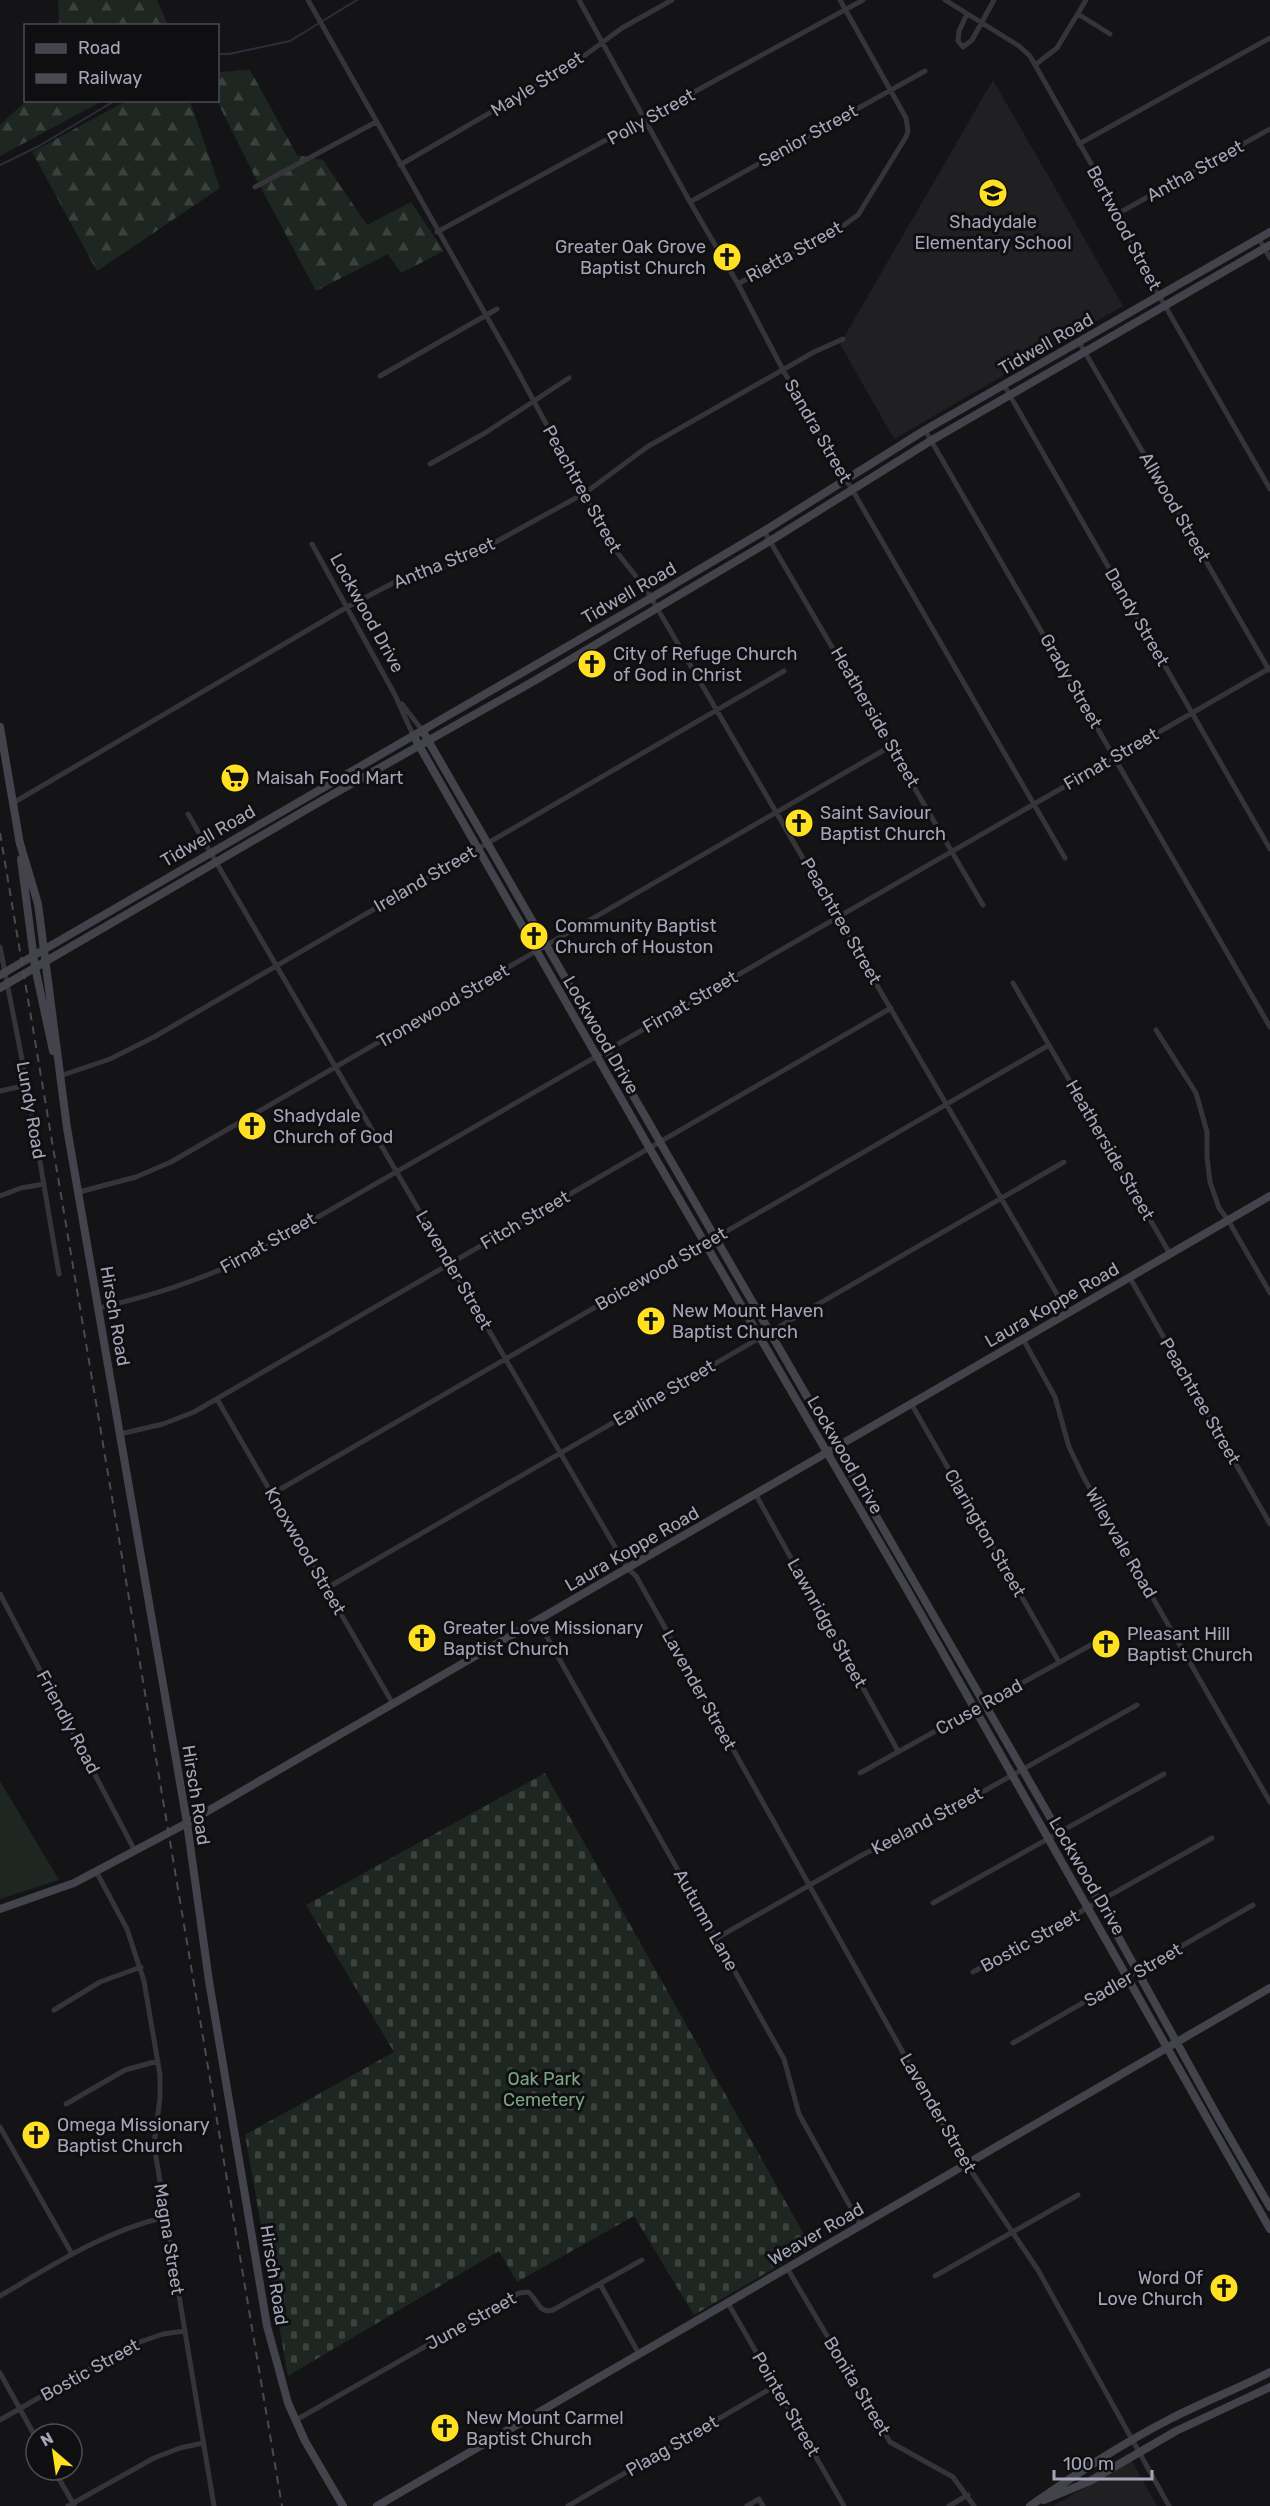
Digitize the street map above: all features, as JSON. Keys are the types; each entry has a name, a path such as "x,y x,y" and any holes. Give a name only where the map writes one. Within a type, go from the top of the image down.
{"main road":[{"name":"Tidwell Road","path":"2,974 651,598 765,531 926,430 1270,232"},
{"name":"Tidwell Road","path":"3,986 321,801 534,681 770,541 932,440 1267,247"},
{"path":"528,669 534,681"},
{"name":"Hirsch Road","path":"0,728 19,840 35,967 60,1076"},
{"name":"Lockwood Drive","path":"422,730 714,1239 1100,1902 1270,2207"},
{"name":"Lockwood Drive","path":"413,735 536,953 905,1586 1270,2229"},
{"path":"315,791 321,801"},
{"name":"Hirsch Road","path":"19,840 38,904 60,1076 187,1823 208,1977 267,2326 279,2375 296,2420 305,2441 342,2506"},
{"path":"141,892 147,902"},
{"name":"Laura Koppe Road","path":"0,1909 58,1891 97,1873 187,1823 756,1496 826,1453 1270,1196"},
{"name":"Weaver Road","path":"377,2506 1270,1988"},
{"path":"1210,2124 1219,2119"},
{"path":"1030,2506 1132,2440 1270,2372"},
{"path":"1030,2506 1090,2481 1138,2452 1270,2386"},
{"path":"1236,2389 1240,2402"}],"street":[{"name":"Peachtree Street","path":"308,0 437,232 487,316 612,546 657,608 1068,1313"},
{"name":"Sandra Street","path":"579,0 644,120 738,284 783,370 1065,858"},
{"name":"Mayle Street","path":"400,165 569,67 622,28 672,0"},
{"path":"840,0 891,90"},
{"name":"Polly Street","path":"437,232 863,0"},
{"name":"Bertwood Street","path":"945,0 1020,46 1035,65 1119,213 1133,250 1270,489"},
{"path":"967,14 957,36 960,45 968,45 994,0"},
{"path":"1035,65 1053,52 1086,0"},
{"path":"1078,14 1110,34"},
{"path":"1079,144 1270,38"},
{"name":"Senior Street","path":"690,202 925,71"},
{"name":"Rietta Street","path":"738,284 840,228 865,206 908,131 906,118 891,90"},
{"path":"255,187 376,122"},
{"name":"Antha Street","path":"1119,213 1270,129"},
{"path":"1259,239 1267,247 1270,258"},
{"path":"380,376 497,309"},
{"name":"Antha Street","path":"13,803 347,607 397,581 446,566 479,551 585,493 648,447 814,352 843,339"},
{"name":"Allwood Street","path":"1079,342 1270,670"},
{"path":"430,464 569,378"},
{"name":"Dandy Street","path":"1004,385 1270,849"},
{"name":"Grady Street","path":"926,430 1270,1027"},
{"name":"Heatherside Street","path":"765,531 983,905"},
{"name":"Lockwood Drive","path":"312,544 395,695 413,735"},
{"name":"Firnat Street","path":"99,1308 197,1281 247,1258 838,916 1270,670"},
{"name":"Ireland Street","path":"60,1076 110,1059 154,1037 784,671"},
{"name":"Lockwood Drive","path":"395,695 422,730"},
{"name":"Tronewood Street","path":"79,1192 136,1176 171,1162 891,746"},
{"name":"Lavender Street","path":"188,814 628,1569 636,1576 966,2164 1038,2270 1169,2506"},
{"name":"Lundy Road","path":"0,947 3,986 27,1085 59,1274"},
{"name":"Heatherside Street","path":"1013,983 1170,1254"},
{"name":"Fitch Street","path":"120,1434 164,1424 194,1412 891,1008"},
{"path":"1156,1030 1196,1093 1207,1132 1210,1182 1219,1208 1270,1293"},
{"name":"Boicewood Street","path":"272,1494 1049,1045"},
{"path":"0,1091 27,1085"},
{"name":"Earline Street","path":"327,1588 1064,1162"},
{"path":"0,1196 21,1188 44,1184"},
{"name":"Peachtree Street","path":"1130,1278 1270,1524"},
{"name":"Wileyvale Road","path":"1023,1340 1055,1396 1069,1447 1084,1478 1270,1802"},
{"name":"Knoxwood Street","path":"217,1399 393,1704"},
{"name":"Clarington Street","path":"912,1405 1059,1662"},
{"name":"Lawnridge Street","path":"756,1496 898,1751"},
{"name":"Friendly Road","path":"0,1594 135,1851"},
{"name":"Autumn Lane","path":"538,1621 784,2059 799,2114 861,2226"},
{"name":"Cruse Road","path":"860,1773 1098,1641"},
{"name":"Keeland Street","path":"717,1938 864,1854 920,1827 1137,1705"},
{"path":"933,1903 1164,1774"},
{"name":"Bostic Street","path":"973,1972 1212,1838"},
{"name":"Magna Street","path":"97,1873 127,1929 141,1967 158,2061 160,2098 154,2145 214,2506"},
{"name":"Sadler Street","path":"1013,2043 1253,1905"},
{"path":"54,2010 100,1982 141,1967"},
{"path":"66,2104 125,2070 158,2061"},
{"path":"0,2127 72,2254"},
{"path":"935,2276 1078,2195"},
{"path":"0,2296 72,2254 121,2229 165,2217"},
{"name":"June Street","path":"296,2420 519,2294 528,2292 540,2308 548,2311 642,2260"},
{"name":"Bonita Street","path":"787,2268 890,2442 953,2477 974,2506"},
{"path":"600,2284 639,2354"},
{"name":"Pointer Street","path":"728,2303 844,2506"},
{"name":"Bostic Street","path":"0,2420 130,2345 163,2334 185,2331"},
{"path":"0,2373 27,2422"},
{"name":"Plaag Street","path":"568,2506 776,2386"},
{"path":"60,2482 72,2505 160,2455 203,2443"},
{"path":"949,2506 968,2495"},
{"path":"747,2506 759,2499 763,2506"}],"shaded area":[{"name":"Shadydale Elementary School","path":"993,80 1123,306 894,439 840,344"},
{"path":"1132,2461 1157,2506 1053,2506"}],"green space":[{"path":"58,0 157,0 168,24 59,24"},
{"path":"250,70 297,155 323,160 367,225 411,202 444,251 401,273 388,254 316,291 218,102 219,72"},
{"path":"25,102 100,102 0,156 0,125"},
{"path":"124,102 190,102 220,188 97,271 32,152"},
{"name":"Oak Park Cemetery","path":"545,1773 811,2247 694,2315 634,2216 517,2282 499,2251 288,2376 245,2135 394,2052 306,1905"},
{"path":"0,1781 59,1880 0,1899"}],"waterway":[{"path":"219,54 229,54 290,41 357,0"},
{"path":"0,165 39,146 113,102"}],"railway":[{"path":"0,833 282,2506"}],"place":[{"name":"Shadydale Elementary School","path":"993,193"},
{"name":"Greater Oak Grove Baptist Church","path":"727,257"},
{"name":"City of Refuge Church of God in Christ","path":"592,664"},
{"name":"Maisah Food Mart","path":"235,778"},
{"name":"Saint Saviour Baptist Church","path":"799,823"},
{"name":"Community Baptist Church of Houston","path":"534,936"},
{"name":"Shadydale Church of God","path":"252,1126"},
{"name":"New Mount Haven Baptist Church","path":"651,1321"},
{"name":"Greater Love Missionary Baptist Church","path":"422,1638"},
{"name":"Pleasant Hill Baptist Church","path":"1106,1644"},
{"name":"Omega Missionary Baptist Church","path":"36,2135"},
{"name":"Word Of Love Church","path":"1224,2288"},
{"name":"New Mount Carmel Baptist Church","path":"445,2428"}]}
